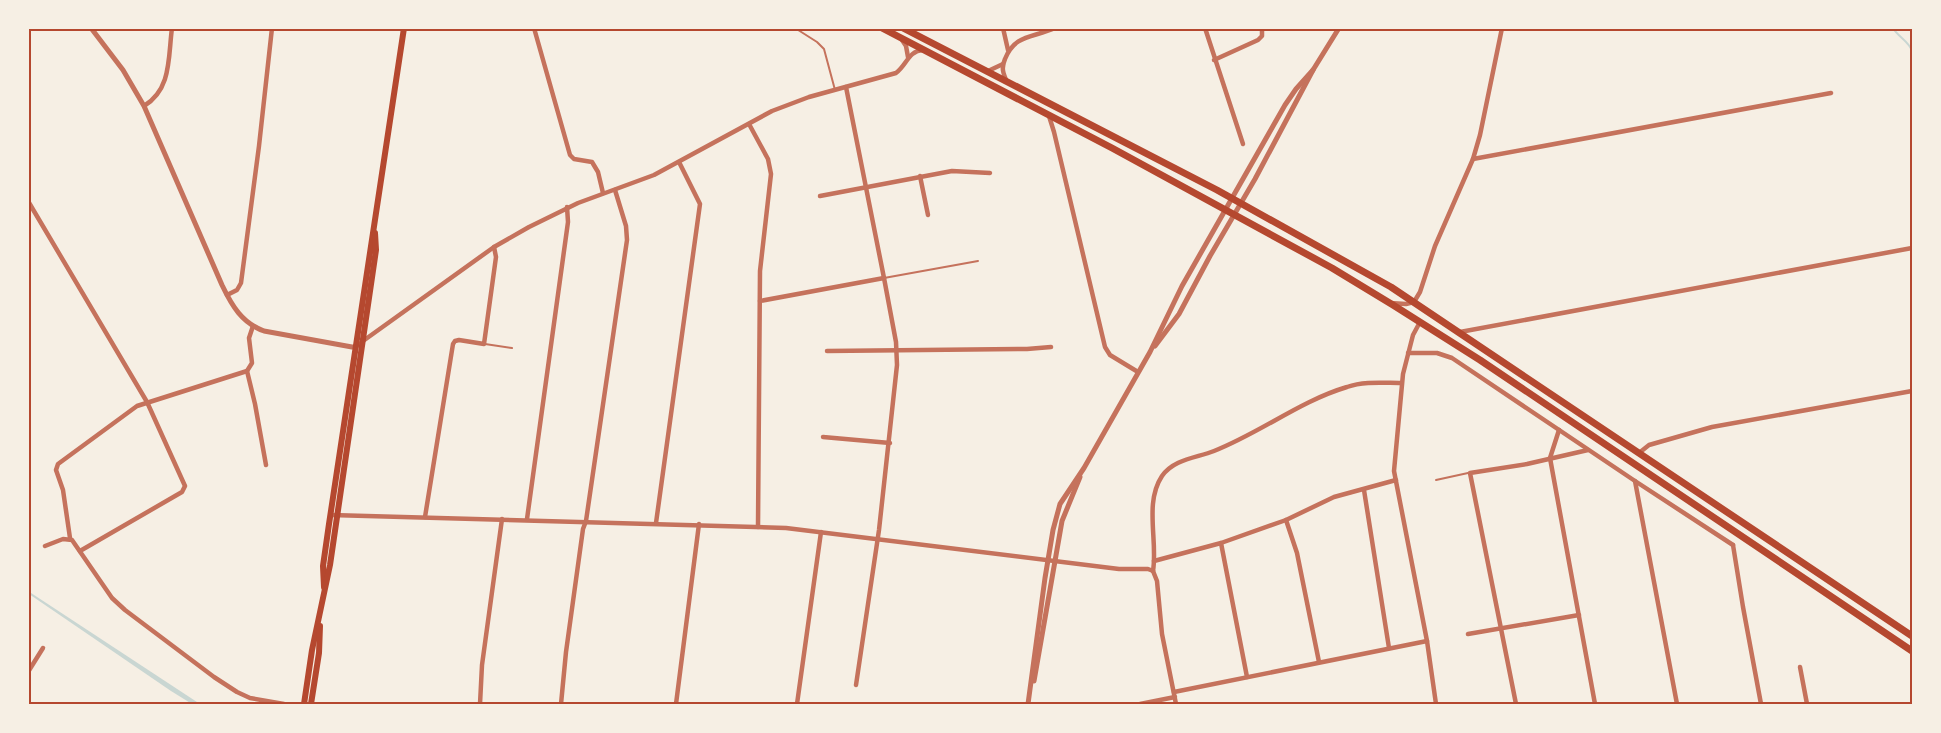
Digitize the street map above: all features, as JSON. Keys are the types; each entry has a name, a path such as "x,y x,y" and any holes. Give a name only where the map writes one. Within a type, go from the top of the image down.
{"main road":[{"path":"304,705 312,650 330,565 355,347 370,245 375,230 404,28"},
{"path":"882,28 1048,113 1332,268 1389,302 1912,651"},
{"path":"903,28 1233,198 1351,264 1460,332 1912,636"},
{"path":"334,515 376,250 375,230"},
{"path":"311,705 319,653 320,616"}],"street":[{"path":"91,28 123,70 144,106 227,295 237,312 253,326 269,332 355,347 494,247 567,207 654,175 791,103 896,73 902,69 908,57 923,50"},
{"path":"144,106 156,97 164,86 172,28"},
{"path":"227,295 237,290 241,283 272,28"},
{"path":"534,28 570,155 574,159 592,162 598,172 603,193"},
{"path":"1004,28 1008,50"},
{"path":"1007,82 1003,64 1008,50 1019,40 1055,28"},
{"path":"1204,28 1243,144"},
{"path":"1214,60 1258,40 1262,36 1262,28"},
{"path":"1150,352 1179,314 1313,70 1339,28"},
{"path":"1389,302 1406,304 1414,302 1420,292 1432,252 1473,159 1502,28"},
{"path":"900,38 906,46 908,57"},
{"path":"988,72 1003,64"},
{"path":"1028,705 1037,627 1057,513 1150,352 1182,286 1285,105 1296,88 1313,70"},
{"path":"846,87 897,351 897,377 890,443 856,685"},
{"path":"1473,159 1831,93"},
{"path":"1048,113 1105,347 1110,356 1138,372"},
{"path":"749,124 768,159 771,170 761,263 759,527"},
{"path":"1054,132 1062,125 1070,125"},
{"path":"656,523 700,204 679,162"},
{"path":"820,196 952,171 990,172"},
{"path":"920,176 928,215"},
{"path":"561,705 583,529 627,240 626,226 615,190"},
{"path":"28,201 147,402 185,486 184,490 80,551"},
{"path":"527,519 568,222 567,207"},
{"path":"425,517 453,344 455,340 459,340 484,344 496,257 494,247"},
{"path":"1460,332 1912,248"},
{"path":"760,301 884,279"},
{"path":"1420,321 1408,353 1401,383 1394,461 1427,641 1436,705"},
{"path":"253,326 249,342 252,360 247,371 266,465"},
{"path":"827,351 1051,347"},
{"path":"1408,353 1447,355 1733,545"},
{"path":"247,371 134,408 57,466 56,472 64,498 70,538 112,598 124,610 230,687 249,698 284,705"},
{"path":"1176,705 1162,634 1157,581 1153,571 1155,493 1162,476 1168,469 1180,462 1218,450 1313,401 1346,387 1366,383 1401,383"},
{"path":"1639,453 1656,442 1712,427 1912,391"},
{"path":"1559,429 1550,459 1595,705"},
{"path":"824,437 890,443"},
{"path":"1516,705 1470,473 1527,464 1588,450"},
{"path":"1030,694 1039,660 1064,514 1084,468"},
{"path":"1154,561 1221,543 1286,520 1334,497 1396,480"},
{"path":"1635,481 1677,705"},
{"path":"1364,490 1389,648"},
{"path":"334,515 786,528 1119,569 1153,571"},
{"path":"480,705 482,665 502,519"},
{"path":"1286,520 1297,552 1319,662"},
{"path":"676,705 699,524"},
{"path":"797,705 821,532"},
{"path":"1739,534 1733,545 1761,705"},
{"path":"45,546 70,538"},
{"path":"1221,543 1247,677"},
{"path":"1468,634 1579,615"},
{"path":"1140,705 1174,694 1247,677 1427,641"},
{"path":"28,672 43,648"},
{"path":"1800,667 1807,705"}],"lane":[{"path":"795,28 824,49 835,90"},
{"path":"884,279 978,261"},
{"path":"484,344 512,348"},
{"path":"1436,480 1470,473"}],"shaded area":[{"path":"28,591 200,704 192,704 171,691 29,594"}],"waterway":[{"path":"1893,28 1912,51"}]}
